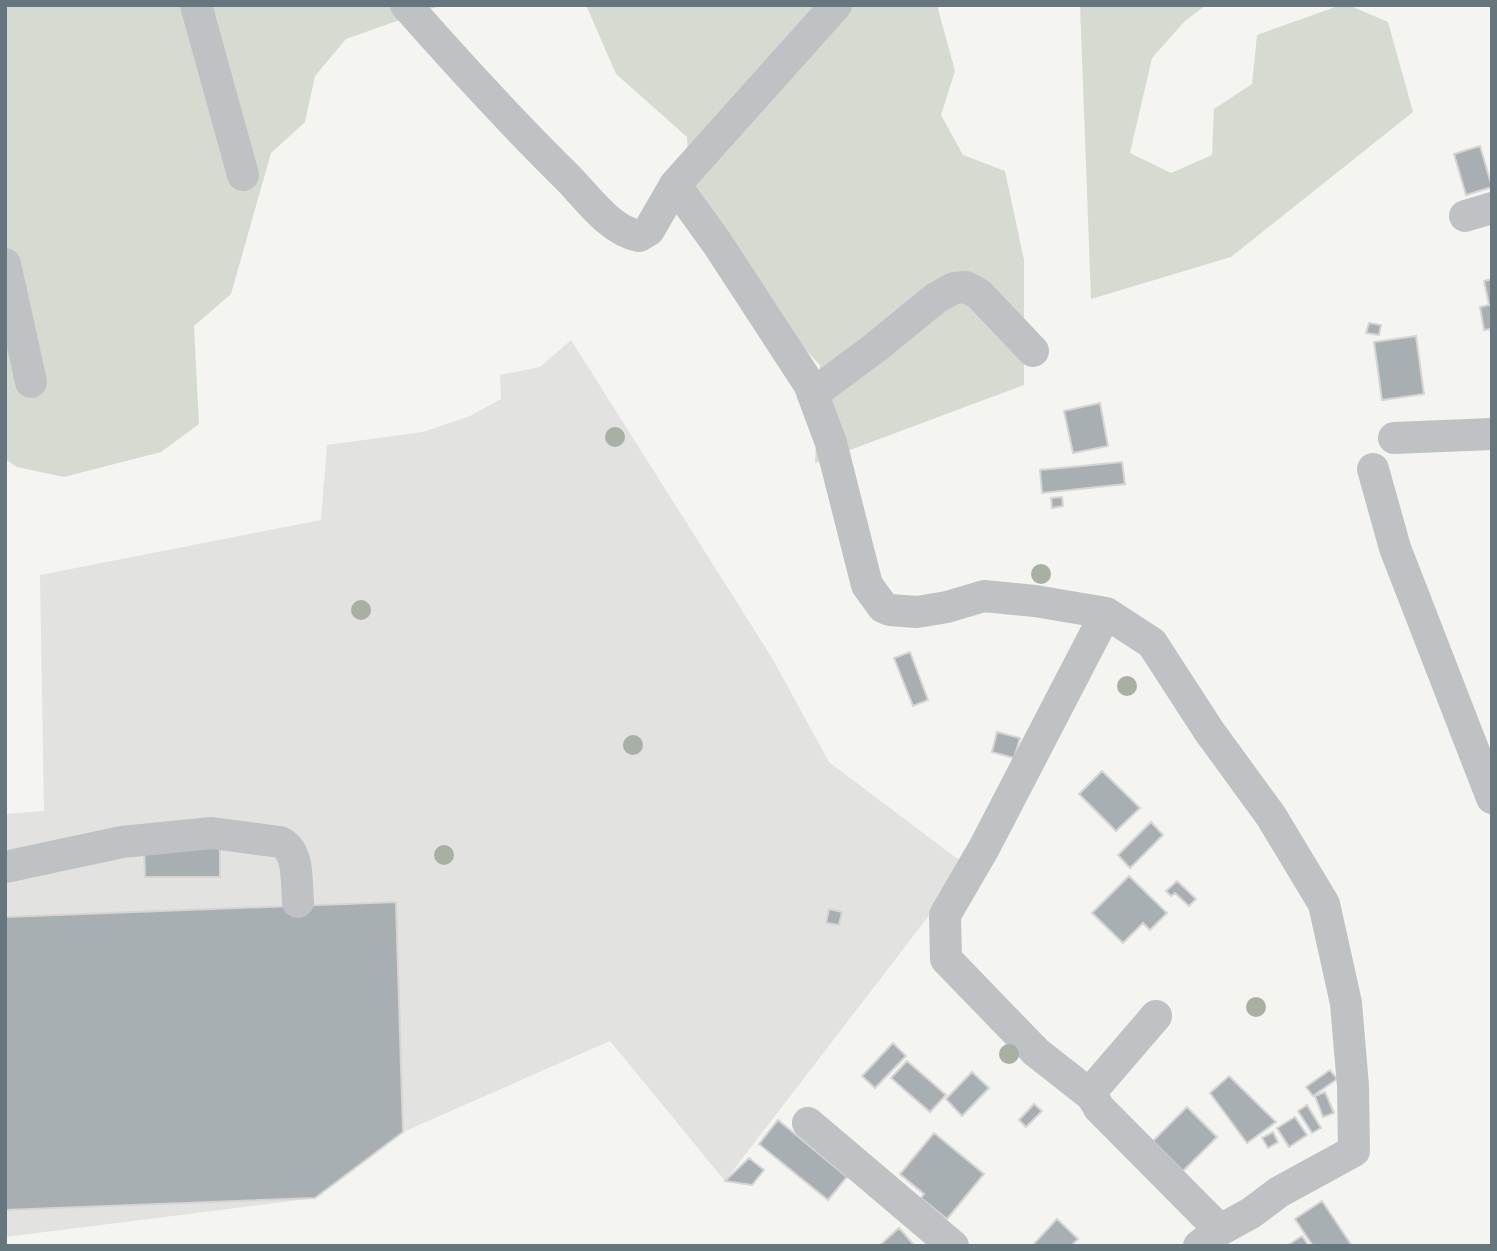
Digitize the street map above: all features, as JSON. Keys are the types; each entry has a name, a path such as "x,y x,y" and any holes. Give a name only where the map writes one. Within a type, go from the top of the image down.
{"street":[{"path":"197,5 243,175"},
{"path":"406,5 504,115 602,212 627,234 639,236 649,230 675,185 836,5"},
{"path":"675,185 801,368 831,443 867,585 883,607 917,612 984,596 1035,601 1106,613 1152,643 1209,731 1271,816 1324,904 1346,1003 1353,1086 1354,1151 1279,1192 1251,1213 1209,1238 1098,1108 1092,1096 1036,1052 946,959 945,915 984,848 1106,613"},
{"path":"5,264 31,382"},
{"path":"813,394 936,298 954,288 967,287 979,294 1033,351"},
{"path":"1394,438 1492,434"},
{"path":"1373,469 1395,548 1492,798"},
{"path":"5,867 122,842 212,833 287,845 293,851 298,902"},
{"path":"1092,1096 1096,1087 1156,1016"},
{"path":"808,1123 953,1246"}],"shaded area":[{"path":"5,5 442,5 346,39 315,76 305,122 271,153 231,294 194,326 199,424 161,452 64,477 17,467 5,459"},
{"path":"586,5 937,5 955,71 941,115 963,155 1005,171 1024,260 1024,385 815,463 820,365 693,232 687,137 616,74"},
{"path":"1080,5 1206,5 1184,22 1152,58 1130,153 1171,173 1212,155 1214,109 1252,84 1257,35 1341,5 1348,5 1388,22 1413,112 1231,257 1091,299"},
{"path":"571,340 772,658 829,762 967,866 725,1181 610,1041 403,1132 315,1198 5,1237 5,814 44,811 40,575 321,520 327,445 423,432 470,416 501,399 500,375 540,367"}],"building":[{"path":"1480,146 1492,187 1466,195 1454,154"},
{"path":"1492,279 1492,338 1490,329 1484,330 1480,307 1489,305 1484,281"},
{"path":"1369,323 1381,325 1379,335 1366,333"},
{"path":"1416,336 1424,394 1382,400 1374,342"},
{"path":"1100,403 1108,446 1073,453 1064,411"},
{"path":"1122,462 1125,484 1042,493 1040,470"},
{"path":"1062,497 1063,506 1052,508 1051,498"},
{"path":"910,652 928,700 913,706 894,658"},
{"path":"997,732 1020,738 1014,758 992,752"},
{"path":"1102,771 1140,808 1116,831 1079,794"},
{"path":"1151,822 1163,835 1130,868 1118,855"},
{"path":"144,848 220,848 220,877 145,877"},
{"path":"1129,876 1167,913 1150,930 1143,923 1123,943 1092,913"},
{"path":"1177,881 1196,899 1189,906 1175,893 1171,896 1166,891"},
{"path":"396,902 403,1132 315,1198 5,1210 5,917"},
{"path":"829,909 842,912 839,925 826,923"},
{"path":"893,1043 906,1056 875,1088 862,1076"},
{"path":"907,1061 946,1095 930,1112 891,1078"},
{"path":"1330,1070 1337,1079 1313,1096 1306,1087"},
{"path":"972,1072 989,1088 962,1116 946,1099"},
{"path":"1229,1076 1276,1122 1247,1143 1210,1093"},
{"path":"1325,1092 1334,1113 1323,1117 1315,1096"},
{"path":"1034,1104 1042,1111 1026,1127 1019,1120"},
{"path":"1307,1105 1321,1128 1312,1133 1298,1111"},
{"path":"1187,1107 1217,1137 1183,1171 1153,1141"},
{"path":"1295,1117 1307,1135 1289,1147 1277,1128"},
{"path":"778,1120 847,1177 828,1200 759,1144"},
{"path":"1273,1132 1278,1142 1268,1148 1262,1138"},
{"path":"934,1133 984,1174 947,1219 921,1198 924,1194 900,1174"},
{"path":"749,1158 764,1170 752,1185 725,1181"},
{"path":"1322,1201 1352,1246 1313,1246 1295,1219"},
{"path":"1057,1219 1078,1239 1071,1246 1032,1246"},
{"path":"899,1228 915,1246 879,1246"},
{"path":"1302,1236 1309,1246 1287,1246"}]}
